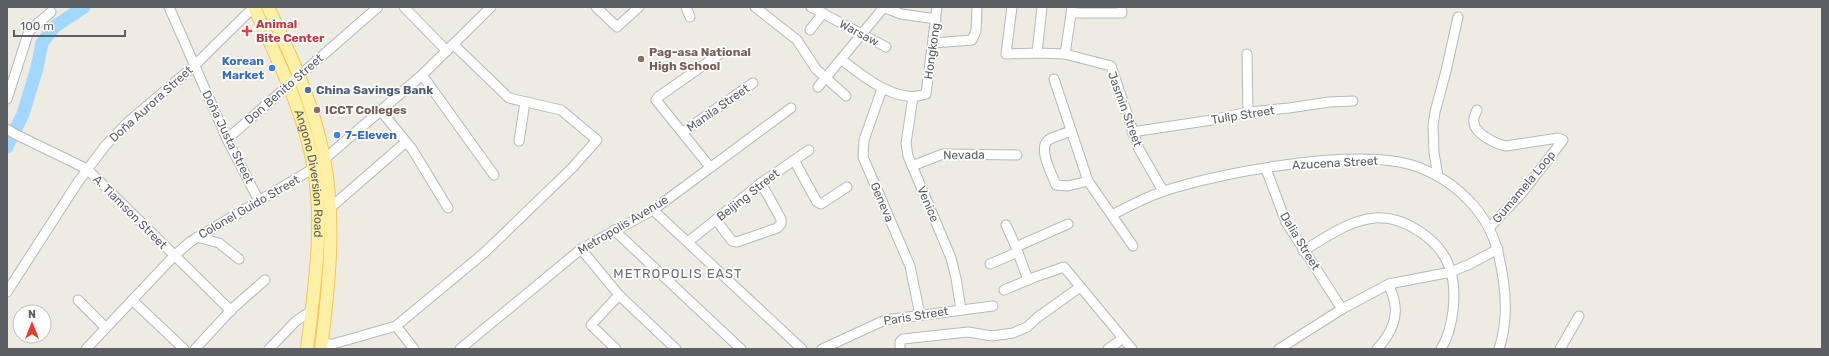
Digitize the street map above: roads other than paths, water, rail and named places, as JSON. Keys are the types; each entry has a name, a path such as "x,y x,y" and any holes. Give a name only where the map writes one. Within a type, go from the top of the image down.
{"main road":[{"name":"Angono Diversion Road","path":"254,7 288,85 298,112 314,168 318,212 318,238 312,311 307,349"},
{"name":"Angono Diversion Road","path":"268,7 299,75 318,131 324,160 330,208 330,260 321,346"}],"street":[{"path":"170,11 179,7"},
{"name":"Doña Aurora Street","path":"7,292 87,169 112,137 194,66 254,7"},
{"name":"Don Benito Street","path":"227,139 378,7"},
{"path":"321,346 396,326 495,242 572,168 596,140 560,110 509,98 404,7"},
{"name":"Colonel Guido Street","path":"86,349 174,256 197,236 314,168 422,75 491,7"},
{"path":"596,7 617,27 639,7"},
{"path":"686,7 690,17"},
{"path":"755,7 797,40 806,52 810,62 826,79 846,96"},
{"name":"Warsaw","path":"811,7 863,34 886,48"},
{"path":"818,87 842,60 883,7 901,14 936,19"},
{"name":"Hongkong","path":"912,97 926,94 937,7"},
{"path":"933,43 972,40 976,31 977,7"},
{"path":"1012,7 1006,54 1065,54 1072,10 1121,10"},
{"path":"1037,53 1042,7"},
{"name":"Doña Justa Street","path":"170,11 227,139 259,201"},
{"path":"7,99 29,31 51,12"},
{"path":"810,30 823,13"},
{"path":"1438,176 1434,153 1433,126 1458,17"},
{"path":"710,167 656,100 658,97 721,53"},
{"name":"Jasmin Street","path":"1065,54 1110,66 1139,149 1163,192"},
{"path":"1247,54 1248,112"},
{"path":"842,60 882,89 912,97"},
{"path":"422,75 494,175"},
{"path":"1054,79 1070,132 1088,181 1133,246"},
{"name":"Manila Street","path":"683,132 753,83"},
{"name":"Geneva","path":"882,89 864,140 863,157 910,266 920,315"},
{"name":"Venice","path":"912,97 906,143 908,156 951,258 961,310"},
{"name":"Tulip Street","path":"1132,132 1212,120 1248,112 1329,102 1353,101"},
{"path":"518,141 525,102"},
{"name":"Metropolis Avenue","path":"460,349 581,250 614,230 653,210 791,108"},
{"path":"381,110 406,142 448,208"},
{"name":"Gumamela Loop","path":"1476,110 1474,123 1478,131 1500,144 1506,146 1558,138 1563,140 1521,194 1490,227"},
{"name":"A. Tiamson Street","path":"7,129 87,169 231,311"},
{"path":"1070,132 1048,139 1044,146 1044,152 1056,185 1068,186 1088,181"},
{"path":"330,208 406,142"},
{"name":"Beijing Street","path":"688,242 761,183 809,150"},
{"name":"Nevada","path":"912,166 943,154 1018,155"},
{"path":"794,160 817,202 821,204 847,187"},
{"name":"Azucena Street","path":"1112,215 1163,192 1224,176 1317,162 1382,160 1411,165 1438,176 1462,193 1490,227 1498,249 1506,291 1506,317 1499,349"},
{"name":"Dalia Street","path":"1266,169 1286,222 1303,251 1342,309"},
{"path":"716,220 732,241 737,242 777,228 781,224 782,219 761,183"},
{"path":"653,210 802,349"},
{"path":"1303,251 1338,230 1358,222 1374,218 1386,218 1402,221 1414,226 1443,256 1454,282 1450,330 1441,349"},
{"path":"990,264 1068,224"},
{"path":"1006,225 1028,280"},
{"path":"614,230 741,349"},
{"path":"197,236 219,242 239,259"},
{"path":"1279,349 1342,309 1389,284 1451,272 1498,249"},
{"path":"581,250 619,295 676,349"},
{"path":"1004,290 1064,267 1122,339 1132,349"},
{"path":"195,349 231,311 265,280"},
{"path":"1378,349 1390,334 1394,323 1394,300 1389,284"},
{"path":"900,349 900,342 903,339 968,332 992,336 1013,333 1027,327 1038,317 1080,287"},
{"path":"610,347 591,325 619,295"},
{"path":"78,300 106,328"},
{"path":"132,300 184,349"},
{"name":"Paris Street","path":"822,349 885,320 993,306"},
{"path":"269,349 296,321 312,311"},
{"path":"1563,347 1579,316"},
{"path":"396,326 414,349"},
{"path":"1108,349 1122,339"}],"waterway":[{"path":"7,147 23,114 37,68 42,43 54,27 84,7"}],"place":[{"name":"Animal Bite Center","path":"247,31"},
{"name":"Pag-asa National High School","path":"641,59"},
{"name":"Korean Market","path":"272,68"},
{"name":"China Savings Bank","path":"308,90"},
{"name":"ICCT Colleges","path":"317,110"},
{"name":"7-Eleven","path":"337,135"}],"district":[{"name":"METROPOLIS EAST","path":"678,273"}]}
